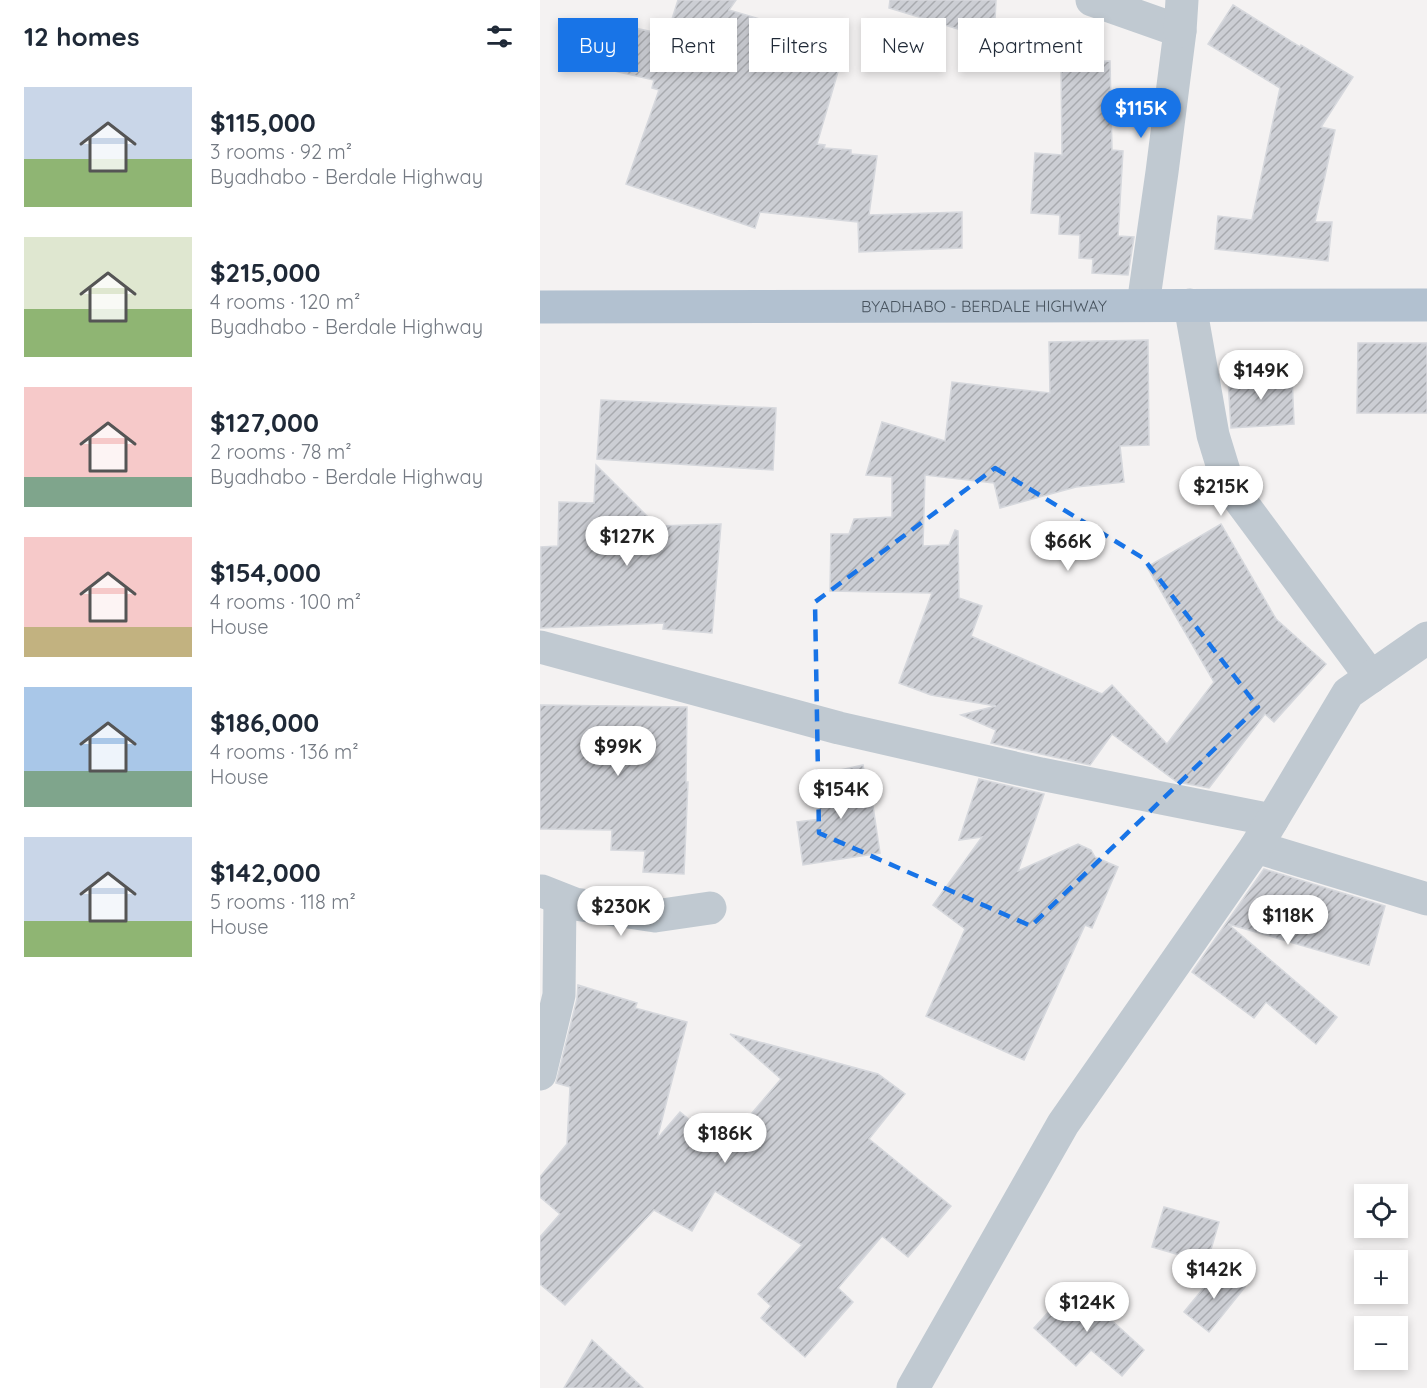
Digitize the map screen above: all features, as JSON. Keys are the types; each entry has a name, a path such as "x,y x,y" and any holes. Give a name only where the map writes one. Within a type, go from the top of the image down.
{"main road":[{"name":"BYADHABO - BERDALE HIGHWAY","path":"540,307 1427,305"}],"street":[{"path":"1092,0 1181,15 1143,305"},
{"path":"1190,305 1213,435 1228,484 1371,677"},
{"path":"913,1388 1063,1124 1264,834 1348,693 1427,638"},
{"path":"540,647 839,729 1041,774 1264,834 1427,899"},
{"path":"540,1074 559,995 550,895 575,904 655,916 710,908"}],"highlighted area":[{"path":"995,468 1143,558 1258,707 1031,926 819,833 815,602"}],"building":[{"path":"678,0 736,0 729,10 757,18 749,18 749,72 838,72 817,144 825,145 824,148 851,150 851,154 877,156 869,215 962,212 962,248 859,252 858,222 760,212 755,228 626,184 659,90 652,88 654,80 618,72 638,72 638,29 650,31 650,72 737,72 737,18 672,18"},
{"path":"890,0 996,0 995,18 958,18 958,29 946,25 946,18 922,18 889,8"},
{"path":"1233,5 1353,77 1321,127 1335,130 1315,222 1332,222 1328,261 1215,249 1218,216 1252,220 1280,88 1208,44"},
{"path":"1104,61 1110,61 1112,150 1123,151 1118,236 1134,237 1128,275 1092,273 1093,259 1079,258 1080,235 1059,234 1060,215 1031,213 1035,153 1062,155 1061,72 1104,72"},
{"path":"1148,340 1149,445 1120,446 1124,482 1076,487 1000,508 994,483 925,475 923,546 949,545 955,530 958,531 959,598 982,606 971,636 1102,694 1112,685 1167,744 1214,682 1147,567 1221,524 1276,619 1326,664 1274,722 1265,714 1209,788 1177,782 1112,734 1090,765 991,743 996,730 961,715 996,706 931,695 899,683 932,593 830,591 831,534 849,534 854,519 892,517 892,477 866,475 882,422 945,441 952,382 1050,393 1049,342"},
{"path":"1358,343 1427,343 1427,413 1357,413"},
{"path":"1292,375 1294,424 1231,428 1228,379"},
{"path":"601,400 776,408 773,470 597,459"},
{"path":"596,465 657,526 721,524 712,633 663,629 664,623 540,628 541,547 558,546 559,502 594,503"},
{"path":"540,705 687,707 686,782 688,782 684,874 643,872 645,851 611,850 612,830 540,829"},
{"path":"863,765 867,787 870,786 880,853 803,865 797,822 821,819 817,794 826,793 822,774"},
{"path":"979,779 1044,794 1018,871 1078,844 1091,850 1095,857 1118,867 1092,928 1085,925 1024,1060 926,1016 965,929 933,905 982,837 959,840"},
{"path":"1264,869 1385,906 1369,965 1228,924 1337,1017 1316,1044 1266,1002 1254,1018 1192,972"},
{"path":"578,985 637,1003 635,1008 687,1022 657,1139 680,1112 723,1147 781,1079 730,1034 878,1074 905,1094 869,1139 951,1206 908,1257 882,1236 838,1288 853,1302 805,1357 761,1318 771,1306 758,1294 802,1245 715,1191 692,1231 654,1210 565,1305 540,1284 540,1237 560,1214 540,1197 540,1177 567,1144 570,1087 556,1083 577,999"},
{"path":"1164,1207 1219,1222 1207,1263 1152,1247"},
{"path":"1220,1268 1245,1287 1209,1332 1184,1312"},
{"path":"1073,1285 1144,1350 1122,1376 1091,1350 1076,1366 1034,1328"},
{"path":"592,1340 643,1388 564,1388"}]}
